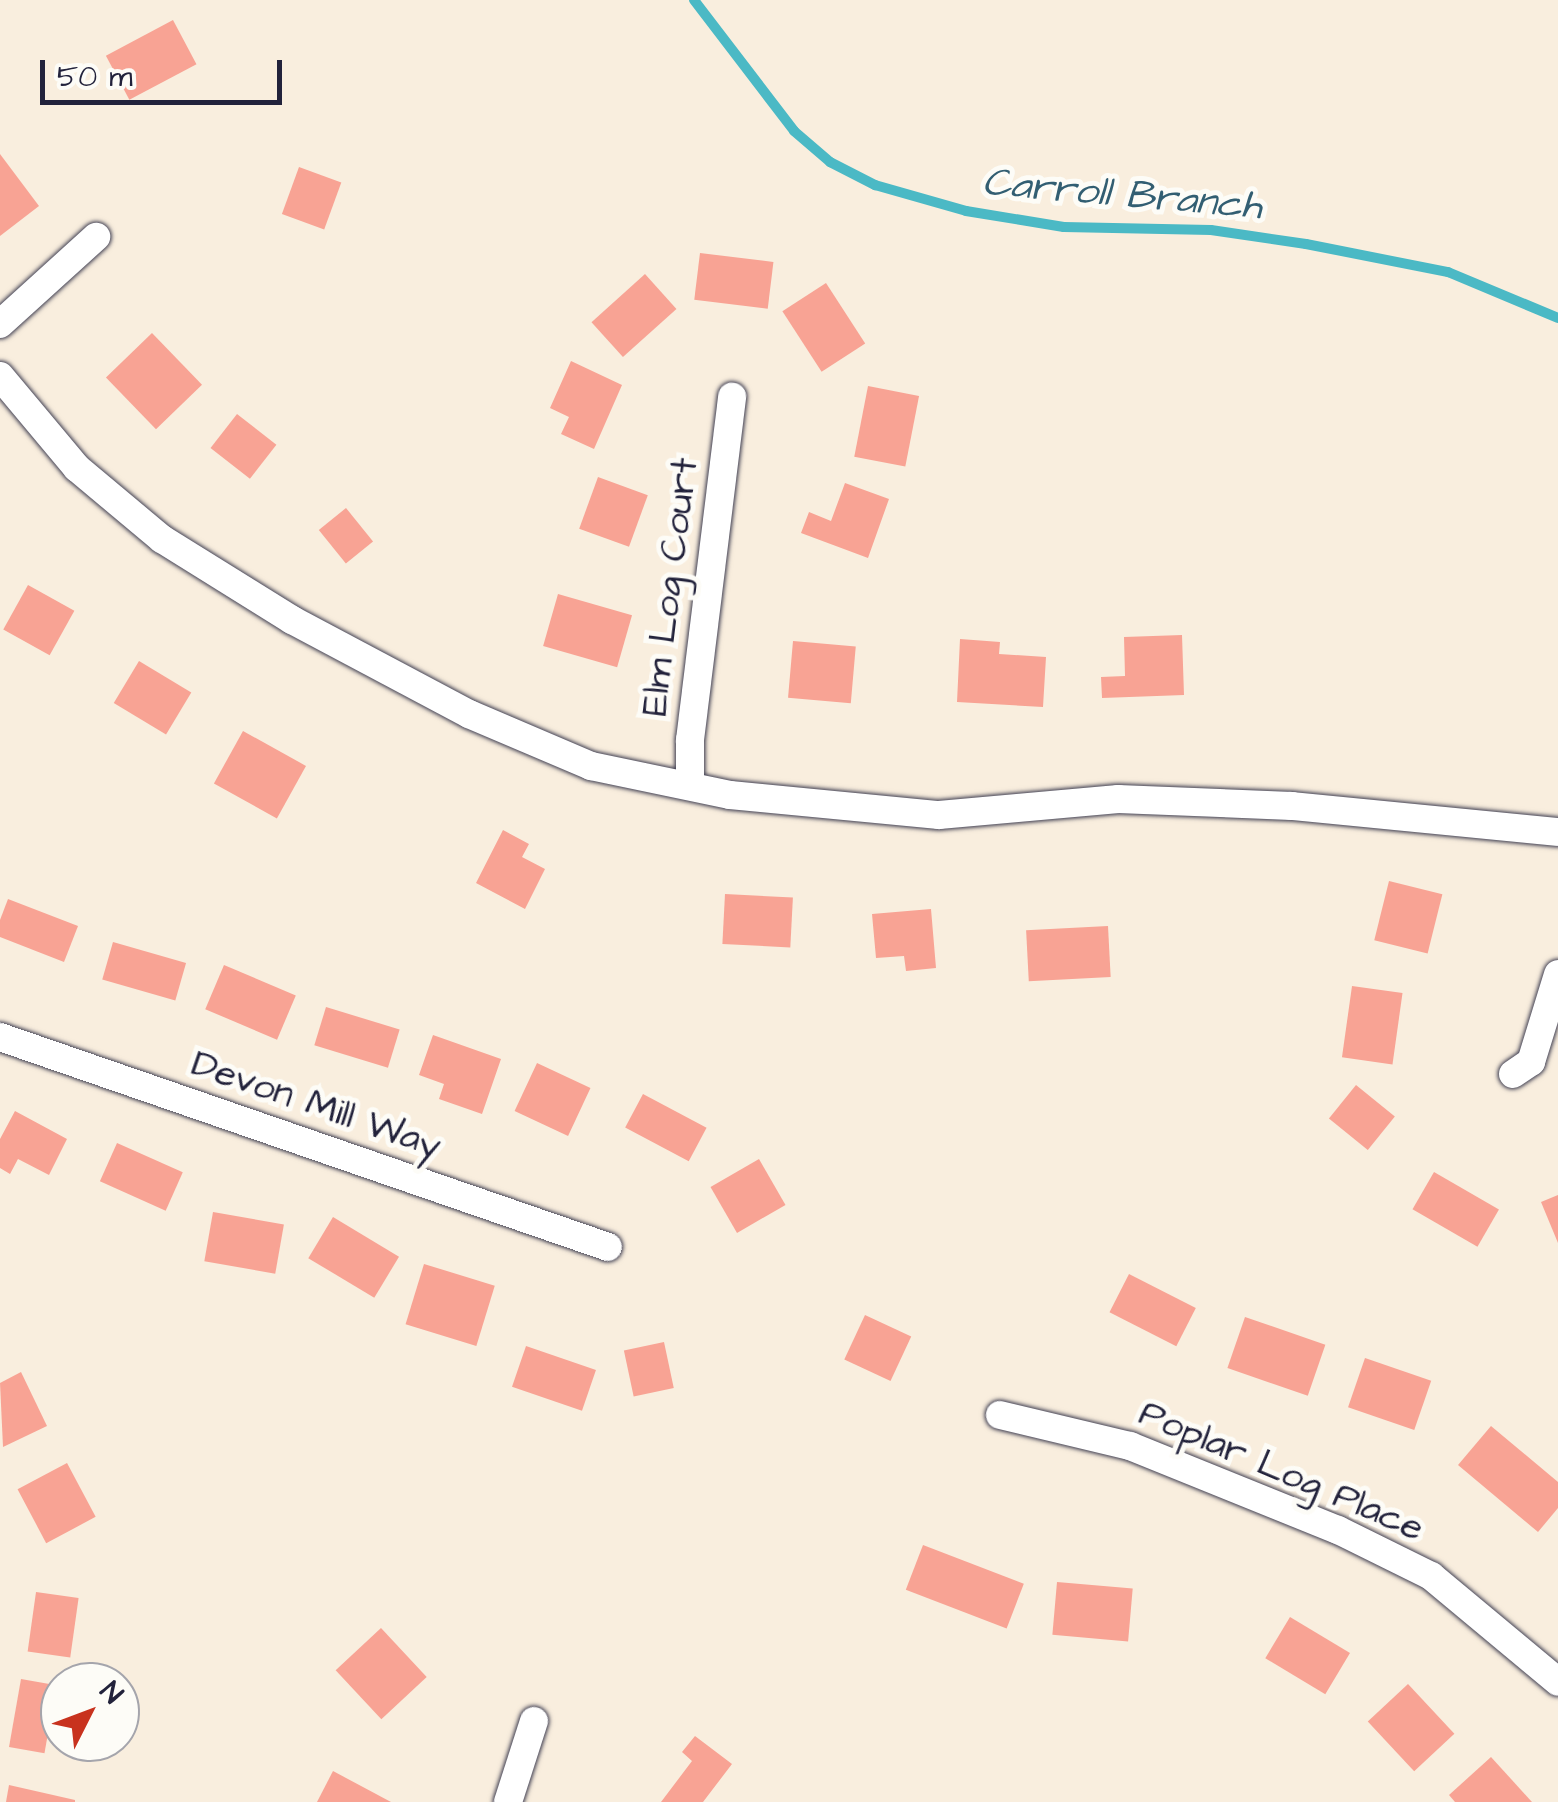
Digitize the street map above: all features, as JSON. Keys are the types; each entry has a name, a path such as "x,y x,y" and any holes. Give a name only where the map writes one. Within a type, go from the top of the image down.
{"street":[{"path":"0,324 96,237"},
{"path":"0,376 76,468 162,539 292,620 469,714 573,758 730,794 940,815 1118,799 1292,806 1558,832"},
{"name":"Elm Log Court","path":"690,786 690,740 732,396"},
{"path":"1514,1074 1531,1062 1558,974"},
{"name":"Devon Mill Way","path":"0,1037 608,1247"},
{"name":"Poplar Log Place","path":"1000,1415 1130,1446 1338,1530 1431,1576 1558,1682"},
{"path":"508,1802 534,1721"}],"building":[{"path":"173,20 196,64 129,100 106,56"},
{"path":"0,154 39,206 0,236"},
{"path":"299,167 341,182 324,229 282,214"},
{"path":"700,253 773,262 768,309 694,300"},
{"path":"645,274 676,309 623,357 591,322"},
{"path":"826,283 865,343 822,372 782,311"},
{"path":"152,333 202,385 156,429 106,377"},
{"path":"571,361 622,385 594,449 561,434 569,417 550,408"},
{"path":"868,386 919,396 905,467 854,457"},
{"path":"237,414 276,445 250,479 211,448"},
{"path":"598,477 648,495 629,547 579,529"},
{"path":"845,483 889,499 868,558 801,533 809,512 831,521"},
{"path":"346,508 373,541 346,563 319,530"},
{"path":"28,585 74,611 50,655 3,630"},
{"path":"558,594 632,615 617,667 543,646"},
{"path":"1182,635 1184,695 1102,698 1101,677 1125,676 1124,637"},
{"path":"960,639 1000,642 999,654 1046,657 1043,707 957,702"},
{"path":"793,641 856,646 851,703 788,698"},
{"path":"139,661 191,692 166,734 114,703"},
{"path":"243,731 306,766 277,818 214,783"},
{"path":"503,830 529,844 522,857 545,869 525,909 476,883"},
{"path":"1389,881 1442,894 1428,953 1374,940"},
{"path":"725,894 793,898 790,947 722,944"},
{"path":"8,899 78,926 64,962 0,937 0,920"},
{"path":"931,909 936,968 906,971 904,956 876,958 872,914"},
{"path":"1108,926 1111,977 1029,981 1026,930"},
{"path":"113,942 186,963 175,1000 102,979"},
{"path":"224,965 296,995 277,1040 205,1009"},
{"path":"1352,986 1403,993 1392,1064 1342,1057"},
{"path":"326,1007 400,1030 388,1068 314,1045"},
{"path":"433,1035 501,1059 482,1114 439,1099 444,1084 419,1075"},
{"path":"537,1063 590,1088 568,1136 515,1111"},
{"path":"1356,1085 1395,1116 1368,1150 1329,1118"},
{"path":"643,1094 707,1128 689,1161 625,1128"},
{"path":"15,1111 67,1139 49,1175 18,1159 10,1174 0,1168 0,1139"},
{"path":"117,1143 183,1172 166,1211 100,1181"},
{"path":"759,1159 786,1205 737,1233 711,1187"},
{"path":"1434,1172 1499,1210 1477,1247 1412,1209"},
{"path":"1558,1195 1558,1243 1541,1202"},
{"path":"213,1212 284,1225 275,1274 204,1261"},
{"path":"333,1217 399,1257 374,1298 308,1258"},
{"path":"424,1264 495,1286 476,1346 406,1324"},
{"path":"1129,1274 1196,1308 1176,1346 1109,1312"},
{"path":"865,1315 911,1337 891,1381 844,1359"},
{"path":"1245,1317 1325,1345 1308,1396 1227,1368"},
{"path":"664,1342 674,1388 634,1396 624,1351"},
{"path":"526,1346 596,1370 582,1411 512,1387"},
{"path":"1365,1358 1431,1381 1414,1430 1348,1407"},
{"path":"21,1372 47,1426 3,1447 0,1383"},
{"path":"1491,1426 1558,1482 1558,1508 1538,1532 1458,1465"},
{"path":"67,1463 96,1517 46,1543 18,1489"},
{"path":"923,1545 1024,1584 1007,1629 906,1590"},
{"path":"1057,1582 1133,1589 1128,1641 1052,1635"},
{"path":"36,1592 79,1598 70,1657 28,1651"},
{"path":"1290,1617 1350,1653 1325,1694 1265,1658"},
{"path":"381,1628 427,1677 381,1719 336,1670"},
{"path":"21,1679 40,1682 40,1752 9,1747"},
{"path":"1408,1684 1454,1734 1414,1771 1368,1722"},
{"path":"695,1736 732,1764 703,1802 661,1802 692,1761 682,1752"},
{"path":"1491,1757 1532,1802 1455,1802 1449,1795"},
{"path":"333,1771 391,1802 317,1802"},
{"path":"9,1785 75,1800 75,1802 6,1802"}],"waterway":[{"name":"Carroll Branch","path":"694,0 794,131 830,162 875,185 966,211 1064,227 1211,230 1306,244 1448,272 1558,318"}]}
